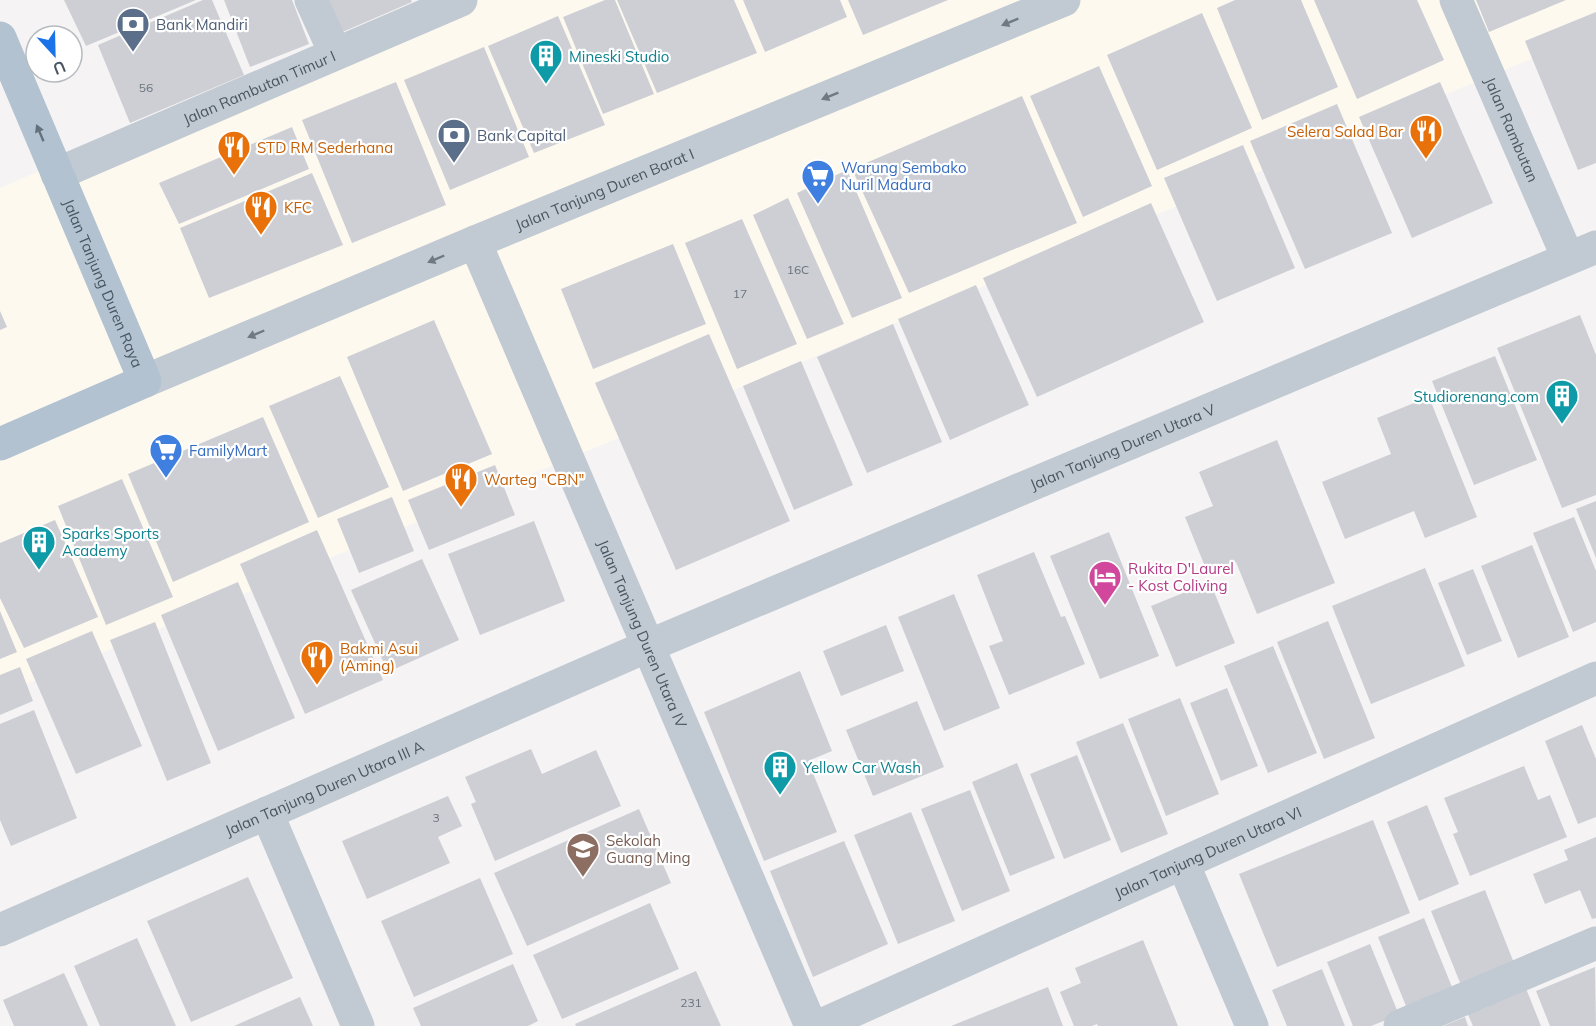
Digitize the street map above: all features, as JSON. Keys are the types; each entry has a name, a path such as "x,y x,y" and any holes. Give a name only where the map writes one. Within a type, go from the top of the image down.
{"main road":[{"name":"Jalan Tanjung Duren Raya","path":"0,38 145,381 0,444"}],"street":[{"path":"311,0 335,53"},
{"name":"Jalan Rambutan Timur I","path":"57,174 461,0"},
{"name":"Jalan Tanjung Duren Barat I","path":"145,381 475,242 1064,0"},
{"name":"Jalan Rambutan","path":"1456,0 1582,252"},
{"name":"Jalan Tanjung Duren Utara IV","path":"475,242 811,1026"},
{"name":"Jalan Tanjung Duren Utara V","path":"648,646 1582,252"},
{"name":"Jalan Tanjung Duren Utara III A","path":"0,930 648,646"},
{"name":"Jalan Tanjung Duren Utara VI","path":"819,1026 1596,678"},
{"path":"267,813 358,1026"},
{"path":"1183,863 1252,1026"},
{"path":"1400,1026 1596,943"}],"shaded area":[{"path":"432,0 1596,0 1596,32 0,695 0,188"}],"building":[{"path":"64,0 196,0 86,46 84,24 75,24"},
{"path":"203,0 212,0 244,75 130,123 98,45"},
{"path":"224,0 292,0 309,44 250,67"},
{"path":"323,0 411,0 412,2 338,34"},
{"path":"605,0 615,0 654,94 603,114 563,17"},
{"path":"617,0 734,0 757,53 657,93"},
{"path":"743,0 840,0 847,17 765,52"},
{"path":"848,0 948,0 863,35"},
{"path":"1235,0 1301,0 1338,87 1262,120 1217,8"},
{"path":"1314,0 1417,0 1444,60 1357,99"},
{"path":"1476,0 1566,0 1489,32"},
{"path":"1596,12 1596,163 1578,170 1525,41"},
{"path":"1202,13 1252,128 1157,170 1107,55"},
{"name":"Mineski Studio","path":"558,16 605,125 534,153 488,46"},
{"path":"484,47 529,157 450,190 404,80"},
{"path":"1099,66 1152,186 1083,217 1030,96"},
{"path":"396,82 446,205 352,243 302,120"},
{"name":"Selera Salad Bar","path":"1440,82 1493,203 1412,238 1359,117"},
{"path":"1022,96 1077,223 909,293 852,169"},
{"path":"1337,104 1392,233 1305,269 1250,141"},
{"name":"STD RM Sederhana","path":"292,127 309,169 179,224 159,183"},
{"path":"1243,145 1295,268 1217,301 1164,178"},
{"path":"847,170 902,298 852,318 797,193"},
{"name":"KFC","path":"312,173 343,245 209,298 180,228"},
{"path":"788,198 844,324 807,339 753,215"},
{"path":"1151,203 1204,322 1037,397 983,278"},
{"path":"742,219 797,344 737,369 685,243"},
{"path":"673,244 706,324 593,369 561,289"},
{"path":"976,285 1029,405 950,440 898,319"},
{"path":"0,311 7,327 0,330"},
{"name":"Studiorenang.com","path":"1580,315 1596,355 1596,495 1562,508 1497,348"},
{"path":"434,320 492,454 403,491 347,357"},
{"path":"893,324 942,442 867,473 817,357"},
{"path":"709,334 790,521 676,570 595,383"},
{"path":"1495,356 1537,460 1474,485 1432,381"},
{"path":"801,361 853,485 794,510 743,386"},
{"path":"340,376 389,487 318,518 269,406"},
{"path":"1429,397 1477,517 1425,538 1414,511 1345,539 1322,482 1391,454 1377,418"},
{"path":"263,417 309,522 173,582 128,474"},
{"path":"1277,440 1335,583 1257,614 1236,562 1208,574 1185,517 1213,506 1199,472"},
{"name":"Warteg \"CBN\"","path":"495,465 515,515 429,550 408,500"},
{"path":"122,479 173,597 106,625 58,506"},
{"path":"392,497 414,551 359,573 337,519"},
{"path":"1596,501 1596,558 1576,509"},
{"path":"1574,517 1596,571 1596,622 1573,632 1533,533"},
{"name":"Sparks Sports Academy","path":"55,520 98,617 24,648 0,598 0,543"},
{"path":"534,521 565,601 480,635 448,554"},
{"path":"317,530 383,680 305,714 240,564"},
{"name":"Rukita D'Laurel - Kost Coliving","path":"1109,532 1159,656 1100,679 1050,556"},
{"path":"1532,545 1569,637 1518,658 1481,566"},
{"path":"1034,552 1061,617 1065,616 1085,664 1009,695 989,646 1003,641 977,575"},
{"path":"422,559 459,640 388,672 351,590"},
{"path":"1425,568 1465,666 1371,704 1332,606"},
{"path":"1473,569 1502,641 1467,655 1438,583"},
{"path":"238,582 295,718 218,751 161,615"},
{"path":"1210,582 1235,643 1176,667 1151,606"},
{"path":"954,594 1000,708 944,731 898,617"},
{"path":"0,611 17,652 0,659"},
{"path":"1328,621 1375,738 1324,759 1277,642"},
{"path":"155,622 211,763 167,781 110,640"},
{"path":"886,625 904,671 841,696 823,651"},
{"path":"92,631 142,746 76,774 26,659"},
{"path":"1273,646 1317,753 1268,773 1224,666"},
{"path":"20,667 33,701 0,715 0,675"},
{"name":"Yellow Car Wash","path":"800,671 832,751 808,761 837,832 764,861 704,712"},
{"path":"1227,688 1258,766 1221,781 1190,703"},
{"path":"1180,698 1219,794 1166,816 1128,719"},
{"path":"917,701 944,767 873,796 846,730"},
{"path":"34,710 77,818 11,846 0,820 0,724"},
{"path":"1123,723 1168,834 1121,853 1076,742"},
{"path":"1582,725 1596,759 1596,817 1578,824 1545,741"},
{"path":"531,749 542,774 596,750 621,806 495,861 471,804 476,802 465,777"},
{"path":"1077,755 1111,840 1064,859 1030,774"},
{"path":"1017,763 1055,858 1010,876 972,782"},
{"path":"1524,766 1538,800 1550,795 1567,837 1470,876 1453,834 1458,832 1444,798"},
{"path":"970,790 1010,891 962,911 921,809"},
{"path":"448,796 462,826 438,837 450,863 367,899 342,841"},
{"path":"1427,805 1459,884 1419,901 1387,822"},
{"name":"Sekolah Guang Ming","path":"639,809 671,883 527,946 494,873"},
{"path":"911,812 955,921 898,944 854,835"},
{"path":"1373,820 1410,913 1277,967 1239,874"},
{"path":"1596,837 1596,918 1592,919 1580,890 1545,904 1533,874 1568,860 1564,850"},
{"path":"844,841 888,944 813,977 770,871"},
{"path":"248,877 293,978 191,1022 147,921"},
{"path":"480,878 513,954 414,997 381,921"},
{"path":"1485,890 1514,963 1461,985 1431,911"},
{"path":"650,903 679,969 562,1019 533,955"},
{"path":"1424,918 1452,987 1406,1006 1378,937"},
{"path":"137,938 176,1026 100,1026 74,966"},
{"path":"1143,940 1178,1026 1098,1026 1097,1024 1074,1026 1060,992 1081,983 1075,968"},
{"path":"1370,944 1399,1015 1371,1026 1353,1026 1327,962"},
{"path":"513,964 538,1021 528,1026 421,1026 413,1008"},
{"path":"1595,967 1596,1026 1550,1026 1536,991"},
{"path":"1322,969 1345,1026 1287,1026 1272,990"},
{"path":"696,971 721,1026 576,1026 575,1024"},
{"path":"64,973 88,1026 14,1026 3,1000"},
{"path":"1525,986 1541,1026 1473,1026 1466,1010"},
{"path":"1048,987 1063,1026 951,1026"},
{"path":"300,997 313,1026 234,1026"},
{"path":"1465,1017 1468,1026 1443,1026"}],"place":[{"name":"Bank Mandiri","path":"133,53"},
{"name":"Mineski Studio","path":"546,85"},
{"name":"Selera Salad Bar","path":"1426,160"},
{"name":"Bank Capital","path":"454,164"},
{"name":"STD RM Sederhana","path":"234,176"},
{"name":"Warung Sembako Nuril Madura","path":"818,205"},
{"name":"KFC","path":"261,236"},
{"name":"Studiorenang.com","path":"1562,425"},
{"name":"FamilyMart","path":"166,479"},
{"name":"Warteg \"CBN\"","path":"461,508"},
{"name":"Sparks Sports Academy","path":"39,571"},
{"name":"Rukita D'Laurel - Kost Coliving","path":"1105,606"},
{"name":"Bakmi Asui (Aming)","path":"317,686"},
{"name":"Yellow Car Wash","path":"780,796"},
{"name":"Sekolah Guang Ming","path":"583,878"}]}
